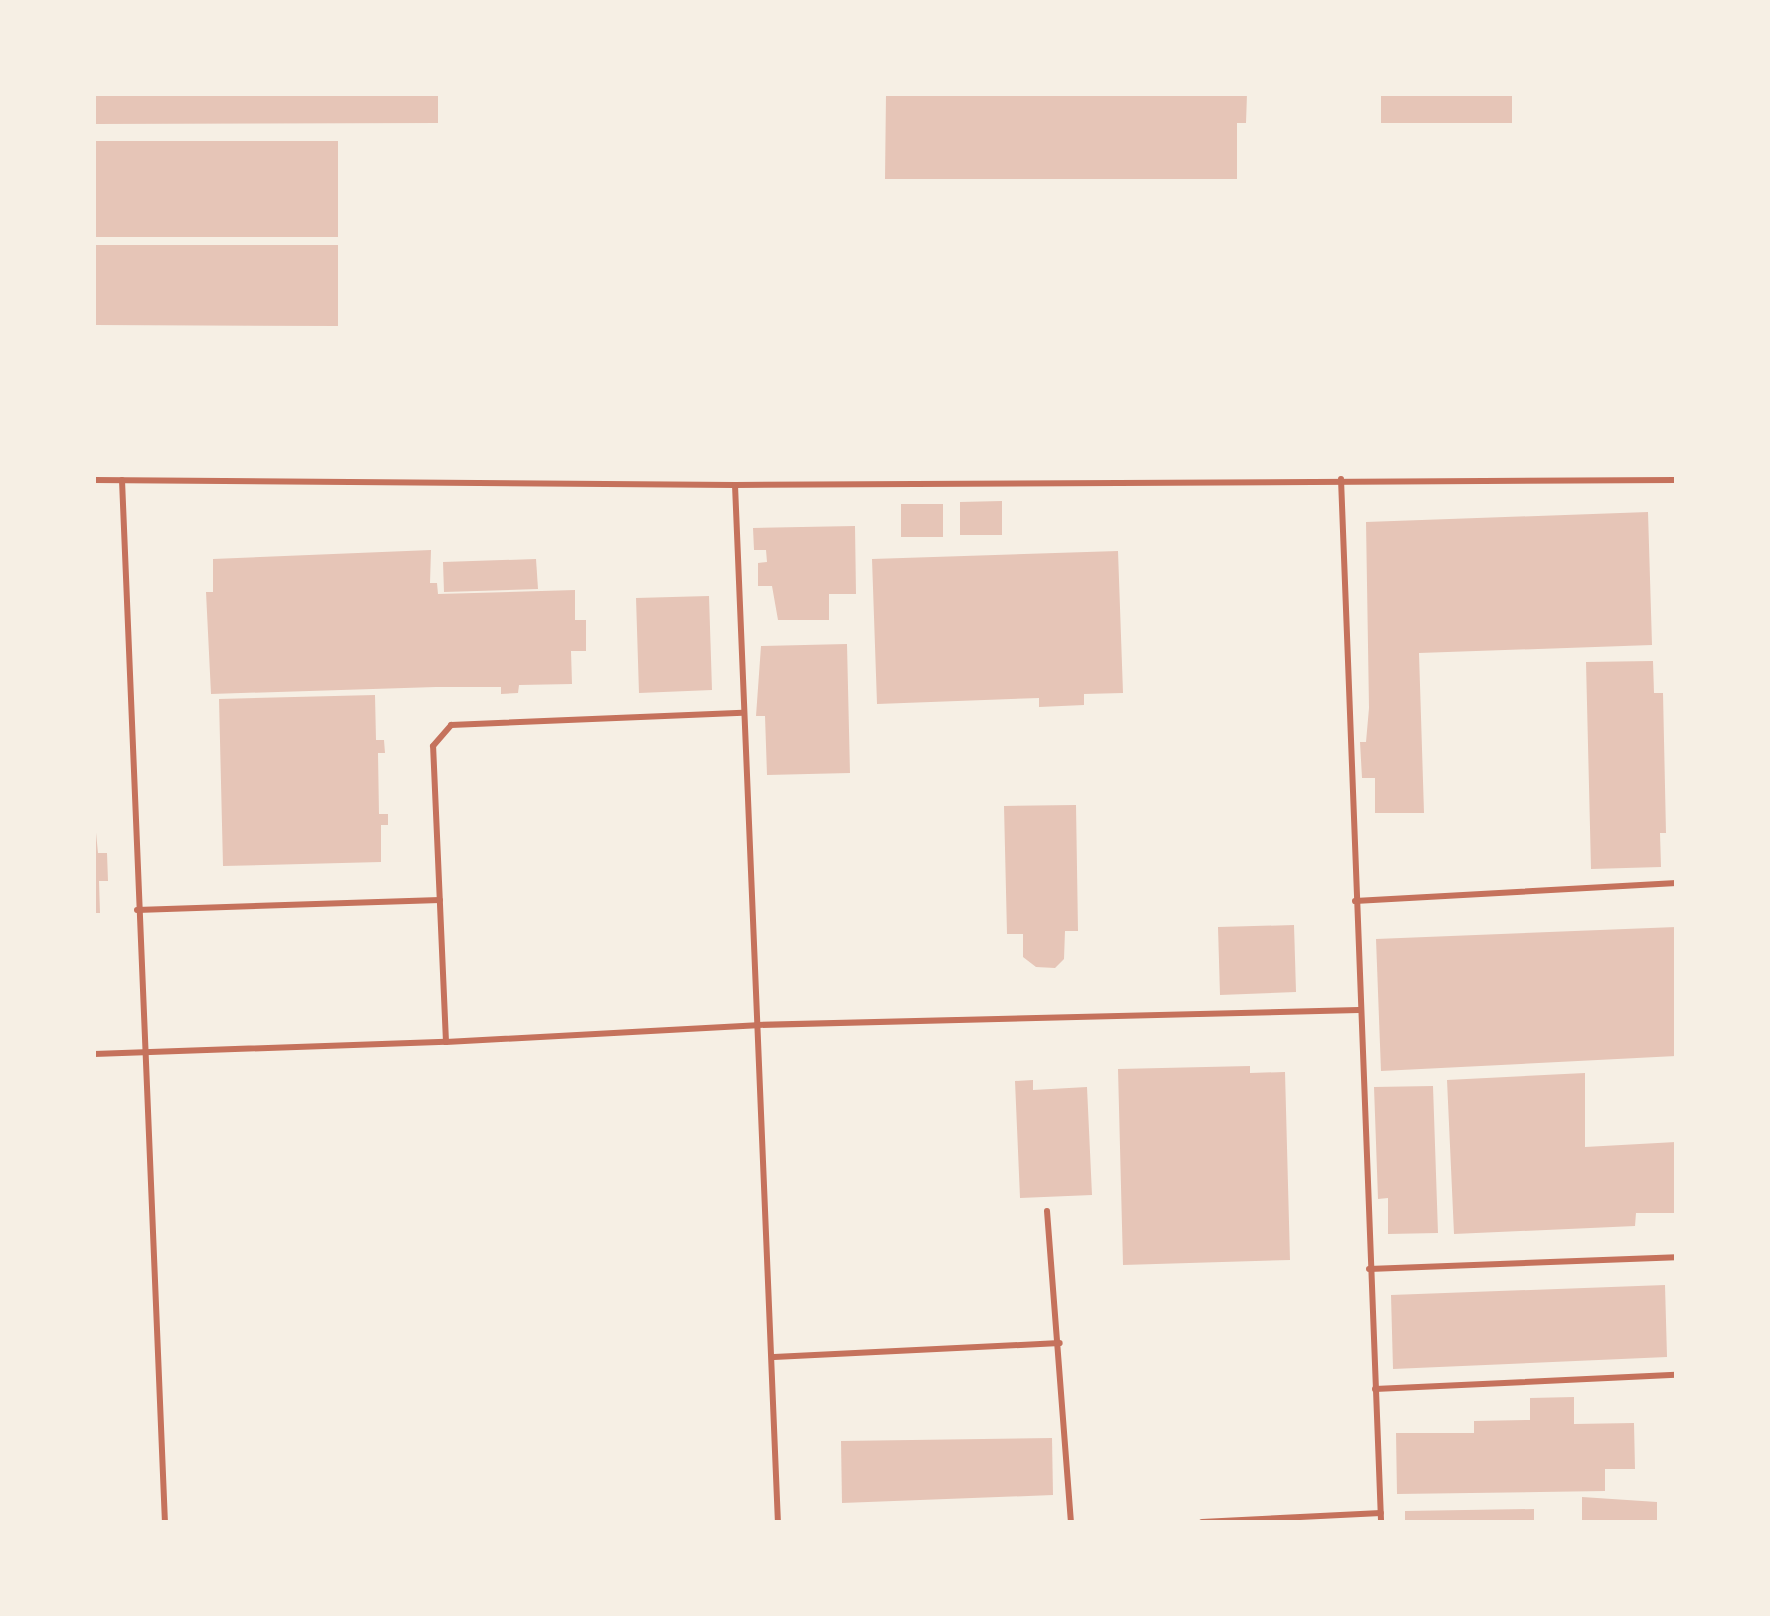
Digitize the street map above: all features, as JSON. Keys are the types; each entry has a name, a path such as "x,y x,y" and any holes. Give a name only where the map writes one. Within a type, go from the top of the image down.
{"lane":[{"path":"1341,479 1381,1522"},
{"path":"94,480 735,485 1341,479 1676,480"},
{"path":"122,480 142,1053 165,1522"},
{"path":"735,485 774,1357 778,1522"},
{"path":"446,1042 433,746 451,725 743,713"},
{"path":"1355,901 1537,893 1611,884 1676,883"},
{"path":"137,910 440,900"},
{"path":"94,1054 446,1042 757,1025 1359,1010"},
{"path":"1047,1211 1060,1343 1071,1522"},
{"path":"1369,1269 1676,1257"},
{"path":"774,1357 1060,1343"},
{"path":"1375,1389 1676,1375"},
{"path":"1202,1522 1381,1513"}],"building":[{"path":"94,94 438,94 438,123 94,124"},
{"path":"886,94 1247,94 1246,123 1237,123 1237,179 885,179"},
{"path":"1381,94 1512,94 1512,123 1381,123"},
{"path":"94,141 338,141 338,237 94,237"},
{"path":"94,245 338,245 338,326 94,325"},
{"path":"1002,501 1002,535 960,535 960,502"},
{"path":"901,504 943,504 943,537 901,537"},
{"path":"1648,512 1652,645 1419,653 1424,813 1375,813 1375,778 1362,778 1360,742 1366,742 1369,708 1366,522"},
{"path":"855,526 856,594 829,594 829,620 778,620 772,586 758,586 758,563 767,562 766,550 754,550 753,528"},
{"path":"431,550 430,583 437,583 438,594 575,590 575,620 586,620 586,651 571,651 572,684 519,685 518,693 501,694 501,687 436,687 211,694 206,592 213,592 213,559"},
{"path":"1118,551 1123,693 1084,694 1084,705 1039,707 1039,698 877,704 872,559"},
{"path":"536,559 538,589 444,592 443,562"},
{"path":"709,596 712,690 639,693 636,598"},
{"path":"847,644 850,773 767,775 765,716 756,716 761,646"},
{"path":"1653,661 1654,693 1663,693 1666,833 1660,833 1661,867 1591,869 1586,662"},
{"path":"375,695 376,740 384,740 385,753 378,753 379,814 388,814 388,825 381,825 381,862 223,866 219,699"},
{"path":"1076,805 1078,931 1065,931 1064,959 1055,968 1036,967 1023,957 1023,934 1007,934 1004,806"},
{"path":"94,812 98,853 107,853 108,881 99,881 100,913 94,913"},
{"path":"1294,925 1296,992 1220,995 1218,927"},
{"path":"1676,927 1676,1056 1381,1071 1376,939"},
{"path":"1250,1066 1250,1073 1285,1072 1290,1260 1123,1265 1118,1069"},
{"path":"1585,1073 1585,1147 1676,1142 1676,1213 1636,1213 1635,1226 1454,1234 1447,1080"},
{"path":"1033,1080 1033,1090 1087,1087 1092,1195 1020,1198 1015,1081"},
{"path":"1433,1086 1438,1233 1388,1234 1388,1198 1378,1199 1374,1087"},
{"path":"1665,1285 1667,1357 1393,1369 1391,1295"},
{"path":"1574,1397 1574,1424 1634,1423 1635,1469 1605,1469 1605,1491 1397,1494 1396,1433 1474,1433 1474,1421 1530,1420 1530,1398"},
{"path":"1052,1438 1053,1495 842,1503 841,1441"},
{"path":"1582,1497 1657,1502 1657,1522 1582,1522"},
{"path":"1534,1509 1534,1522 1405,1522 1405,1511"}]}
